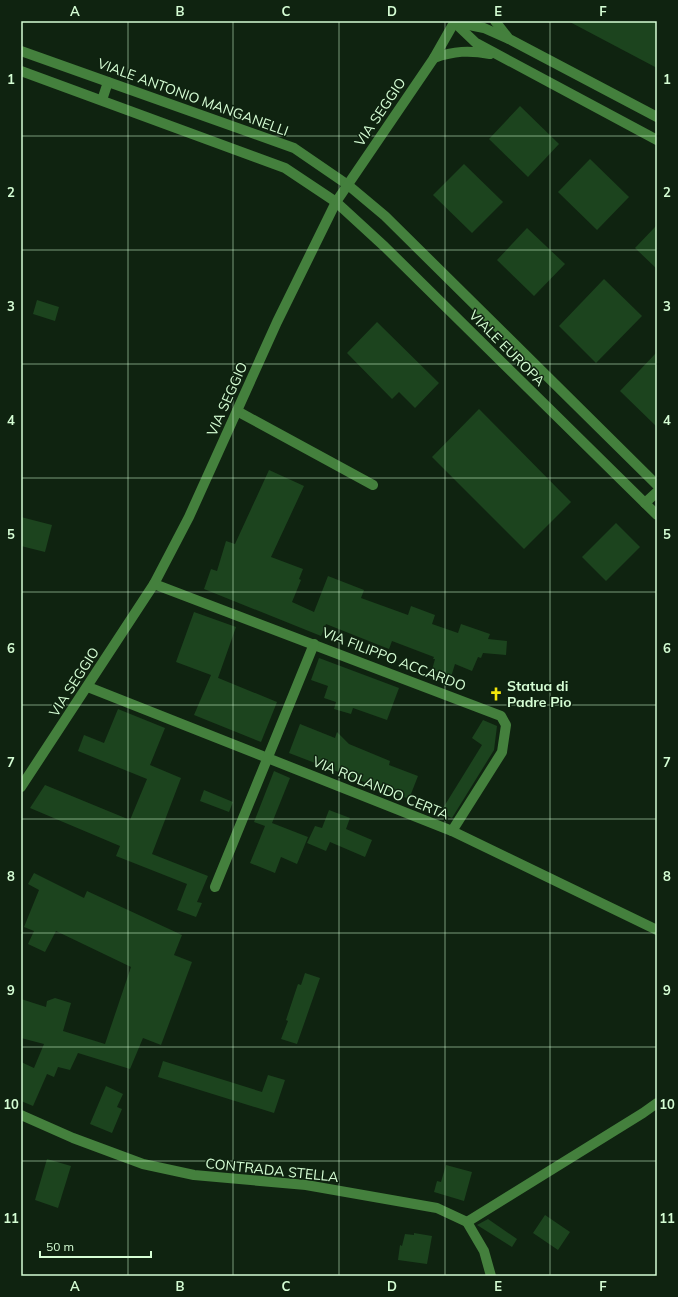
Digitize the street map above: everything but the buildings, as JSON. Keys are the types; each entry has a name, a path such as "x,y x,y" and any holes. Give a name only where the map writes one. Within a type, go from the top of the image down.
{"street":[{"path":"495,21 511,40"},
{"path":"454,22 484,28 511,40 657,117"},
{"path":"454,22 476,43 657,140"},
{"name":"VIA SEGGIO","path":"21,787 88,687 154,584 189,517 277,322 336,202 434,58 454,22"},
{"name":"VIALE ANTONIO MANGANELLI","path":"21,50 294,148 348,185"},
{"path":"434,58 450,52 464,50 503,57"},
{"path":"21,71 285,168 336,202"},
{"path":"102,100 108,82"},
{"name":"VIALE EUROPA","path":"348,185 390,221 657,485"},
{"name":"VIALE EUROPA","path":"336,202 390,252 657,515"},
{"path":"237,411 374,485"},
{"path":"645,503 657,492"},
{"name":"VIA FILIPPO ACCARDO","path":"154,584 501,716 506,725 502,752 452,831"},
{"path":"215,887 314,644"},
{"name":"VIA ROLANDO CERTA","path":"88,687 452,831 657,930"},
{"path":"491,1276 484,1251 467,1222 643,1114 657,1103"},
{"name":"CONTRADA STELLA","path":"21,1115 73,1138 143,1164 194,1175 306,1185 437,1208 467,1222"}],"place":[{"name":"Statua di Padre Pio","path":"496,694"}]}
